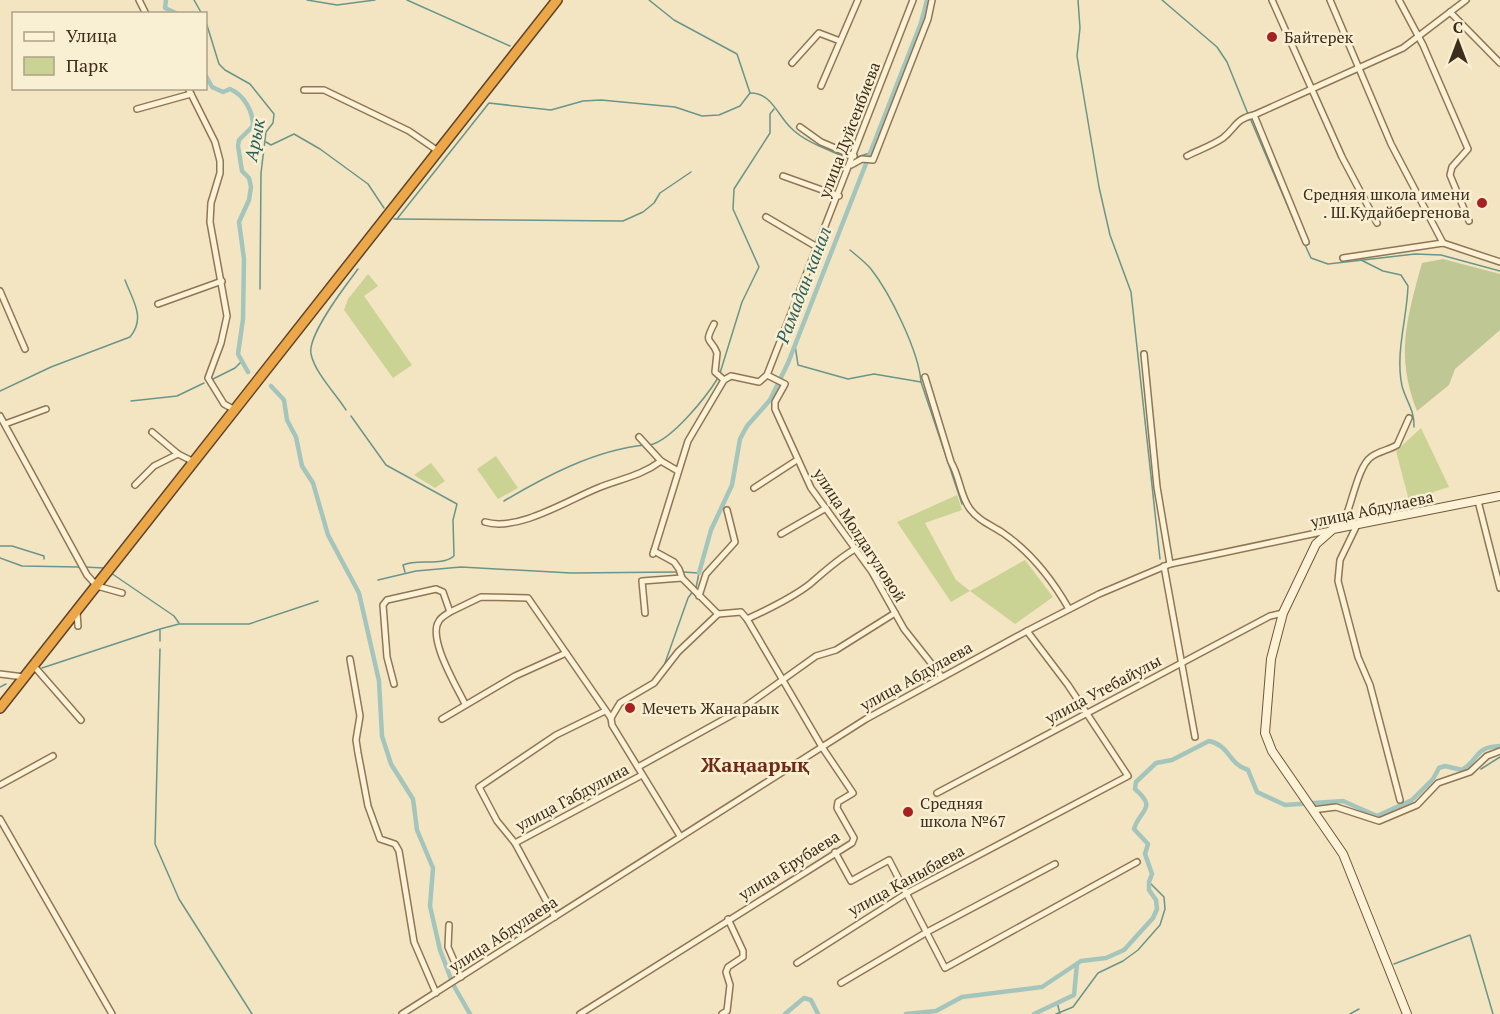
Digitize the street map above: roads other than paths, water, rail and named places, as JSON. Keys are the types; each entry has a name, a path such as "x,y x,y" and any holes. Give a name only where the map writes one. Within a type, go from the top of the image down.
{"highway":[{"path":"0,708 557,0"}],"main road":[{"name":"улица Абдулаева","path":"1337,528 1500,496"},
{"path":"1337,528 1316,544 1283,613 1270,659 1265,733 1272,751 1343,854 1407,1014"}],"street":[{"path":"821,86 858,0"},
{"name":"улица Дуйсенбиева","path":"767,375 914,0"},
{"path":"851,165 862,159 873,160 928,19 932,0"},
{"path":"1272,0 1311,89 1377,223"},
{"path":"1330,0 1412,187 1443,243"},
{"path":"1399,0 1468,148 1452,167 1450,175 1469,221"},
{"path":"1187,156 1225,137 1232,126 1244,117 1254,115 1404,48 1466,0"},
{"path":"1450,12 1500,63"},
{"path":"792,63 819,33 840,41"},
{"path":"304,90 324,90 409,131 438,151"},
{"path":"137,109 190,92 218,152 220,173 211,203 210,222 227,308 226,323 208,378 224,404 235,410"},
{"path":"1254,115 1306,242"},
{"path":"800,127 820,142 854,156"},
{"path":"783,176 838,196"},
{"path":"765,217 817,247"},
{"path":"1343,258 1443,243 1500,262"},
{"path":"158,304 222,282"},
{"path":"0,291 25,349"},
{"path":"714,324 707,337 708,342 717,353 715,372 724,380"},
{"path":"1144,354 1167,565 1195,737"},
{"path":"718,614 681,578 674,562 654,553 688,441 724,380 731,376 759,382 767,375"},
{"name":"улица Молдагуловой","path":"767,375 785,384 775,402 775,409 811,488 855,549 904,629 942,677"},
{"path":"925,377 951,462 958,474 969,508 986,524 1002,532 1037,561 1069,609"},
{"path":"5,424 46,408"},
{"path":"0,416 84,571 97,586 122,593"},
{"path":"1337,528 1354,499 1364,464 1376,454 1397,445 1409,418"},
{"path":"152,432 177,454 194,462"},
{"path":"639,437 661,461 678,471"},
{"path":"135,485 143,473 177,454"},
{"path":"754,488 798,460"},
{"path":"485,522 494,525 513,522 566,505 597,488 645,473 661,461"},
{"path":"1478,501 1500,585"},
{"path":"781,534 826,508"},
{"path":"699,596 706,574 735,542 727,510"},
{"path":"1357,525 1340,560 1338,581 1358,657 1370,685 1400,800"},
{"name":"улица Абдулаева","path":"402,1014 415,1008 680,836 866,719 1069,609 1167,565 1337,528"},
{"path":"611,718 620,703 654,682 678,652 718,614 741,612 747,619 772,608 809,585 836,560 855,549"},
{"path":"645,613 642,581 681,578"},
{"path":"394,684 387,657 383,605 387,600 436,589 442,592 450,612"},
{"path":"465,704 440,654 437,628 439,621 450,612 481,597 528,598 611,718 612,725 680,836"},
{"path":"77,611 78,626"},
{"name":"улица Габдулина","path":"638,767 740,711 781,679 816,656 836,650 895,613"},
{"name":"улица Утебайулы","path":"937,793 1270,615 1283,613"},
{"name":"улица Ерубаева","path":"580,1014 852,843 854,838 837,808 838,802 853,793 822,747 747,619"},
{"path":"1027,631 1087,714"},
{"path":"442,719 515,676 566,653"},
{"path":"350,660 360,716 357,744 368,806 380,839 398,847 414,942 436,993"},
{"path":"33,665 81,720"},
{"path":"0,674 24,677"},
{"path":"44,675 51,674"},
{"path":"555,917 515,843 497,821 478,787 556,735 605,711"},
{"name":"улица Каныбаева","path":"797,963 907,893 1128,776 1087,714"},
{"path":"1310,806 1336,807 1379,821 1417,805 1438,783 1470,772 1487,756 1500,751"},
{"path":"0,785 53,756"},
{"name":"улица Габдулина","path":"515,843 642,775"},
{"path":"0,819 111,1014"},
{"path":"835,852 851,881 889,860 945,968 1137,862"},
{"path":"841,983 927,932 1054,864"},
{"path":"722,1014 727,1011 730,1003 728,967 743,957 743,951 728,919"},
{"path":"449,925 448,947 461,977"},
{"path":"415,1008 421,1014"}],"waterway":[{"path":"166,0 165,8 174,12"},
{"name":"Арык","path":"194,0 201,12"},
{"path":"307,0 337,5 375,0"},
{"path":"407,0 510,46"},
{"path":"649,0 674,20 737,54 750,93"},
{"name":"Рамадан канал","path":"699,573 711,530 732,485 740,439 747,426 770,400 788,363 921,23 927,0"},
{"path":"1078,0 1080,28 1077,56 1099,187 1110,235 1131,292 1160,559"},
{"path":"1162,0 1217,47 1227,62 1248,114"},
{"name":"Арык","path":"207,25 219,64 250,84 274,114 273,123 266,132 261,173 260,289"},
{"path":"207,78 212,87 223,92 230,89 240,95 247,104 253,120 253,126 239,140 238,146 242,171 249,178 251,187 249,200 239,222 244,259 243,319 238,354 248,372"},
{"path":"397,219 489,103 551,110 583,101 601,100 675,107 702,116 719,115 740,106 750,93 757,94 769,100 786,123 797,133 849,159"},
{"path":"720,373 742,302 759,267 733,209 734,189 770,133 770,114 774,109"},
{"path":"1250,118 1300,235"},
{"path":"266,142 271,145 294,134 320,149 368,184 384,208"},
{"path":"857,157 870,153"},
{"path":"394,219 623,221 643,212 654,203 660,193 691,172"},
{"path":"1305,245 1311,258 1328,264 1415,254 1441,255 1500,271"},
{"path":"850,250 871,269 895,307 915,355 921,382"},
{"path":"1361,260 1383,271 1401,275 1408,286 1400,374 1413,416 1414,427"},
{"path":"346,410 317,369 311,354 311,346 321,323 358,269"},
{"path":"0,391 51,367 130,337 135,330 138,316 125,280"},
{"path":"795,345 798,365 848,379 874,374 921,382 962,504"},
{"path":"213,379 235,368 242,361"},
{"path":"650,445 678,427 718,378"},
{"path":"131,401 177,396 204,383"},
{"path":"271,386 284,400 287,420 296,437 302,466 313,483 328,535 359,593 379,681 382,736 391,764 413,799 417,830 433,868 430,906 440,950 451,979"},
{"path":"351,416 386,465 457,504 453,520 454,556 443,561 409,563 403,565 405,572"},
{"path":"504,501 537,482 589,458 645,445"},
{"path":"0,546 12,546 44,556 44,559"},
{"path":"0,558 22,566 79,567"},
{"path":"84,567 104,568"},
{"path":"378,580 416,571 461,567 571,573 678,572"},
{"name":"Рамадан канал","path":"683,572 699,573 696,588"},
{"path":"111,573 174,616 179,623"},
{"path":"665,663 688,598 693,591"},
{"path":"42,668 179,624 249,624 318,601"},
{"path":"160,630 160,641"},
{"path":"160,649 155,844 179,899 252,1014"},
{"path":"0,687 6,684"},
{"path":"906,1014 936,1011 962,997 1042,987 1081,961 1106,958 1124,950 1153,918 1157,909 1156,900 1149,890 1152,874 1145,854 1148,844 1134,829 1146,805 1142,796 1135,789 1136,782 1156,763 1172,760 1209,741 1216,743 1236,763 1248,770 1257,792 1285,805 1343,801 1377,816 1412,800 1433,779 1439,768 1445,766 1462,770 1481,751 1500,746"},
{"path":"1481,769 1500,757"},
{"path":"1056,1014 1073,1007 1098,973 1123,961 1138,950 1160,925 1165,909 1164,897 1149,882"},
{"path":"1394,964 1470,935 1493,1014"},
{"path":"1034,1014 1074,995 1077,964"},
{"path":"454,986 470,1014"},
{"path":"785,1014 804,998 811,1000 818,1014"},
{"path":"1057,1002 1060,1014"},
{"path":"1350,1014 1359,1009"}],"place":[{"name":"Байтерек","path":"1272,37"},
{"name":"Средняя школа имени . Ш.Кудайбергенова","path":"1482,203"},
{"name":"Мечеть Жанараык","path":"630,708"},
{"name":"Средняя школа №67","path":"908,812"}],"district":[{"name":"Жаңаарық","path":"755,765"}]}
